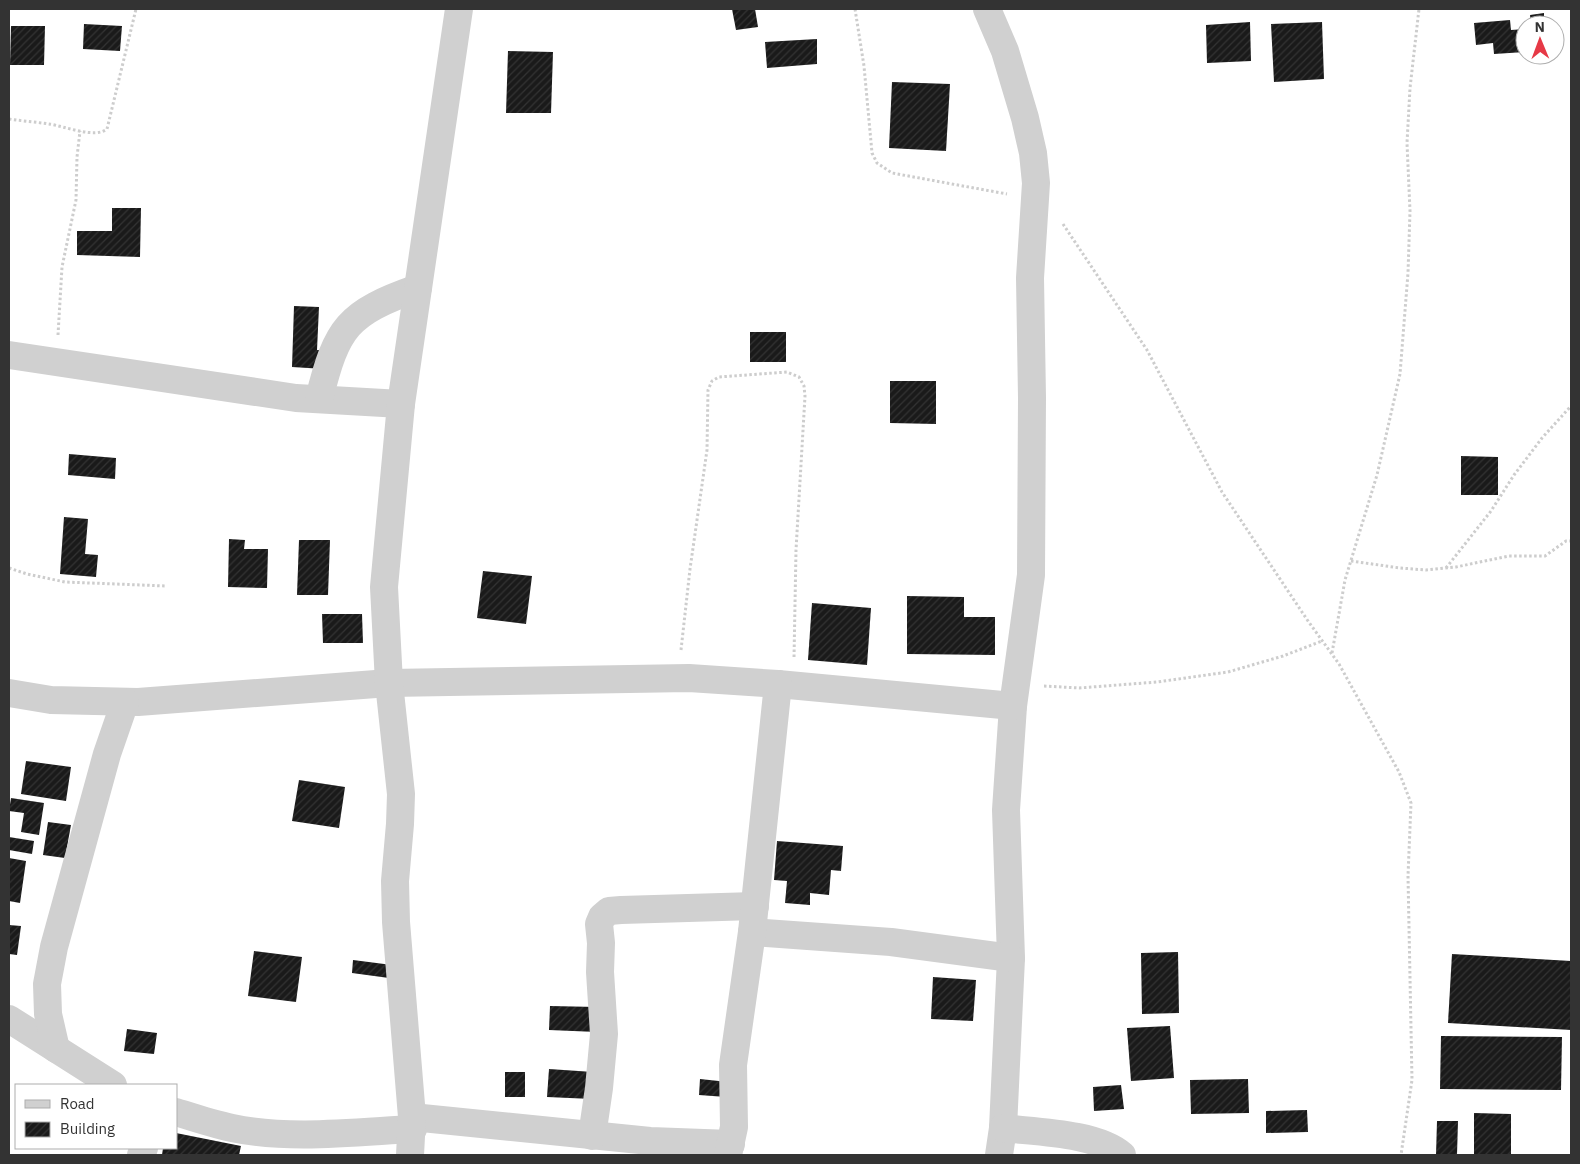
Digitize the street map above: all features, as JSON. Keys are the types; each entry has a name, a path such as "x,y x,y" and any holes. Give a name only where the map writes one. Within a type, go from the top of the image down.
{"street":[{"path":"410,1155 413,1123 396,922 395,881 401,794 389,683 384,587 401,404 459,9"},
{"path":"987,9 1005,50 1026,118 1033,153 1036,183 1030,278 1032,398 1031,575 1014,695 1006,810 1011,958 1003,1128 999,1155"},
{"path":"319,399 334,346 346,328 363,313 386,299 418,288"},
{"path":"9,355 296,398 401,404"},
{"path":"9,693 51,700 125,702 389,683 678,678 786,685 1014,695"},
{"path":"178,1113 232,1128 281,1134 357,1132 413,1123 592,1136 729,1150 734,1127 734,1065 786,685"},
{"path":"56,1049 48,1014 47,984 54,947 107,754 125,702"},
{"path":"592,1136 600,1088 604,1034 599,924 602,917 609,911 621,910 753,919 891,942 1011,958"},
{"path":"9,1019 111,1084"},
{"path":"1003,1128 1067,1136 1096,1142 1116,1150 1122,1155"}],"path":[{"path":"9,119 50,124 80,131 97,133 105,131 136,9"},
{"path":"855,9 864,66 872,153 877,163 892,173 1035,200"},
{"path":"1332,654 1346,580 1377,475 1400,374 1408,273 1410,211 1407,143 1410,88 1419,9"},
{"path":"57,361 62,267 76,200 80,131"},
{"path":"1063,224 1147,350 1222,492 1339,664 1398,772 1411,803 1412,826 1408,876 1412,1080 1401,1155"},
{"path":"678,678 690,569 708,450 708,390 712,381 719,377 787,372 800,377 804,386 805,396 786,685"},
{"path":"1446,568 1491,511 1514,474 1542,438 1571,406"},
{"path":"1351,561 1426,570 1456,568 1509,556 1546,556 1566,541 1571,541"},
{"path":"9,568 65,582 166,586"},
{"path":"1014,695 1157,682 1228,672 1283,656 1322,641"}],"building":[{"path":"732,9 755,9 758,27 736,30"},
{"path":"1510,20 1511,30 1515,30 1515,53 1494,54 1493,43 1476,45 1474,23"},
{"path":"1250,22 1251,61 1207,63 1206,25"},
{"path":"1322,22 1324,79 1274,82 1271,24"},
{"path":"84,24 122,26 120,51 83,49"},
{"path":"11,26 45,26 44,65 10,65"},
{"path":"817,39 817,64 767,68 765,42"},
{"path":"508,51 553,52 551,113 506,113"},
{"path":"892,82 950,84 946,151 889,148"},
{"path":"112,208 141,208 140,257 77,255 77,231 112,231"},
{"path":"294,306 319,307 317,350 325,350 324,369 292,367"},
{"path":"750,332 786,332 786,362 750,362"},
{"path":"890,381 936,381 936,424 890,423"},
{"path":"69,454 116,458 115,479 68,475"},
{"path":"1461,456 1498,457 1498,495 1461,495"},
{"path":"64,517 88,519 85,554 98,555 96,577 60,574"},
{"path":"229,539 245,540 244,549 268,549 267,588 228,587"},
{"path":"299,540 330,540 328,595 297,595"},
{"path":"483,571 532,576 526,624 477,618"},
{"path":"907,596 964,597 964,617 995,617 995,655 907,654"},
{"path":"812,603 871,608 867,665 808,660"},
{"path":"322,614 362,614 363,643 323,643"},
{"path":"26,761 71,767 66,801 21,794"},
{"path":"299,780 345,787 339,828 292,821"},
{"path":"11,798 44,803 39,835 21,832 24,813 9,811"},
{"path":"48,822 71,825 65,858 43,855"},
{"path":"9,837 34,841 32,854 9,850"},
{"path":"777,841 843,846 841,871 831,870 829,895 810,893 810,905 785,903 787,881 774,880"},
{"path":"9,858 26,861 20,903 9,901"},
{"path":"9,925 21,926 17,955 9,954"},
{"path":"254,951 302,957 296,1002 248,996"},
{"path":"1178,952 1179,1013 1142,1014 1141,953"},
{"path":"1452,954 1571,961 1571,1030 1448,1023"},
{"path":"353,960 392,965 389,978 352,973"},
{"path":"933,977 976,980 973,1021 931,1019"},
{"path":"550,1006 597,1007 597,1032 549,1030"},
{"path":"1170,1026 1174,1078 1131,1081 1127,1028"},
{"path":"127,1029 157,1033 154,1054 124,1051"},
{"path":"1441,1036 1562,1037 1561,1090 1440,1089"},
{"path":"549,1069 593,1072 592,1099 547,1097"},
{"path":"505,1072 525,1072 525,1097 505,1097"},
{"path":"700,1079 728,1082 726,1097 699,1095"},
{"path":"1248,1079 1249,1113 1191,1114 1190,1080"},
{"path":"1121,1085 1124,1109 1094,1111 1093,1087"},
{"path":"1307,1110 1308,1132 1266,1133 1266,1111"},
{"path":"1474,1113 1511,1114 1511,1155 1474,1155"},
{"path":"1437,1121 1458,1121 1457,1155 1436,1155"},
{"path":"178,1133 241,1146 239,1155 162,1155 163,1149 178,1149"}]}
